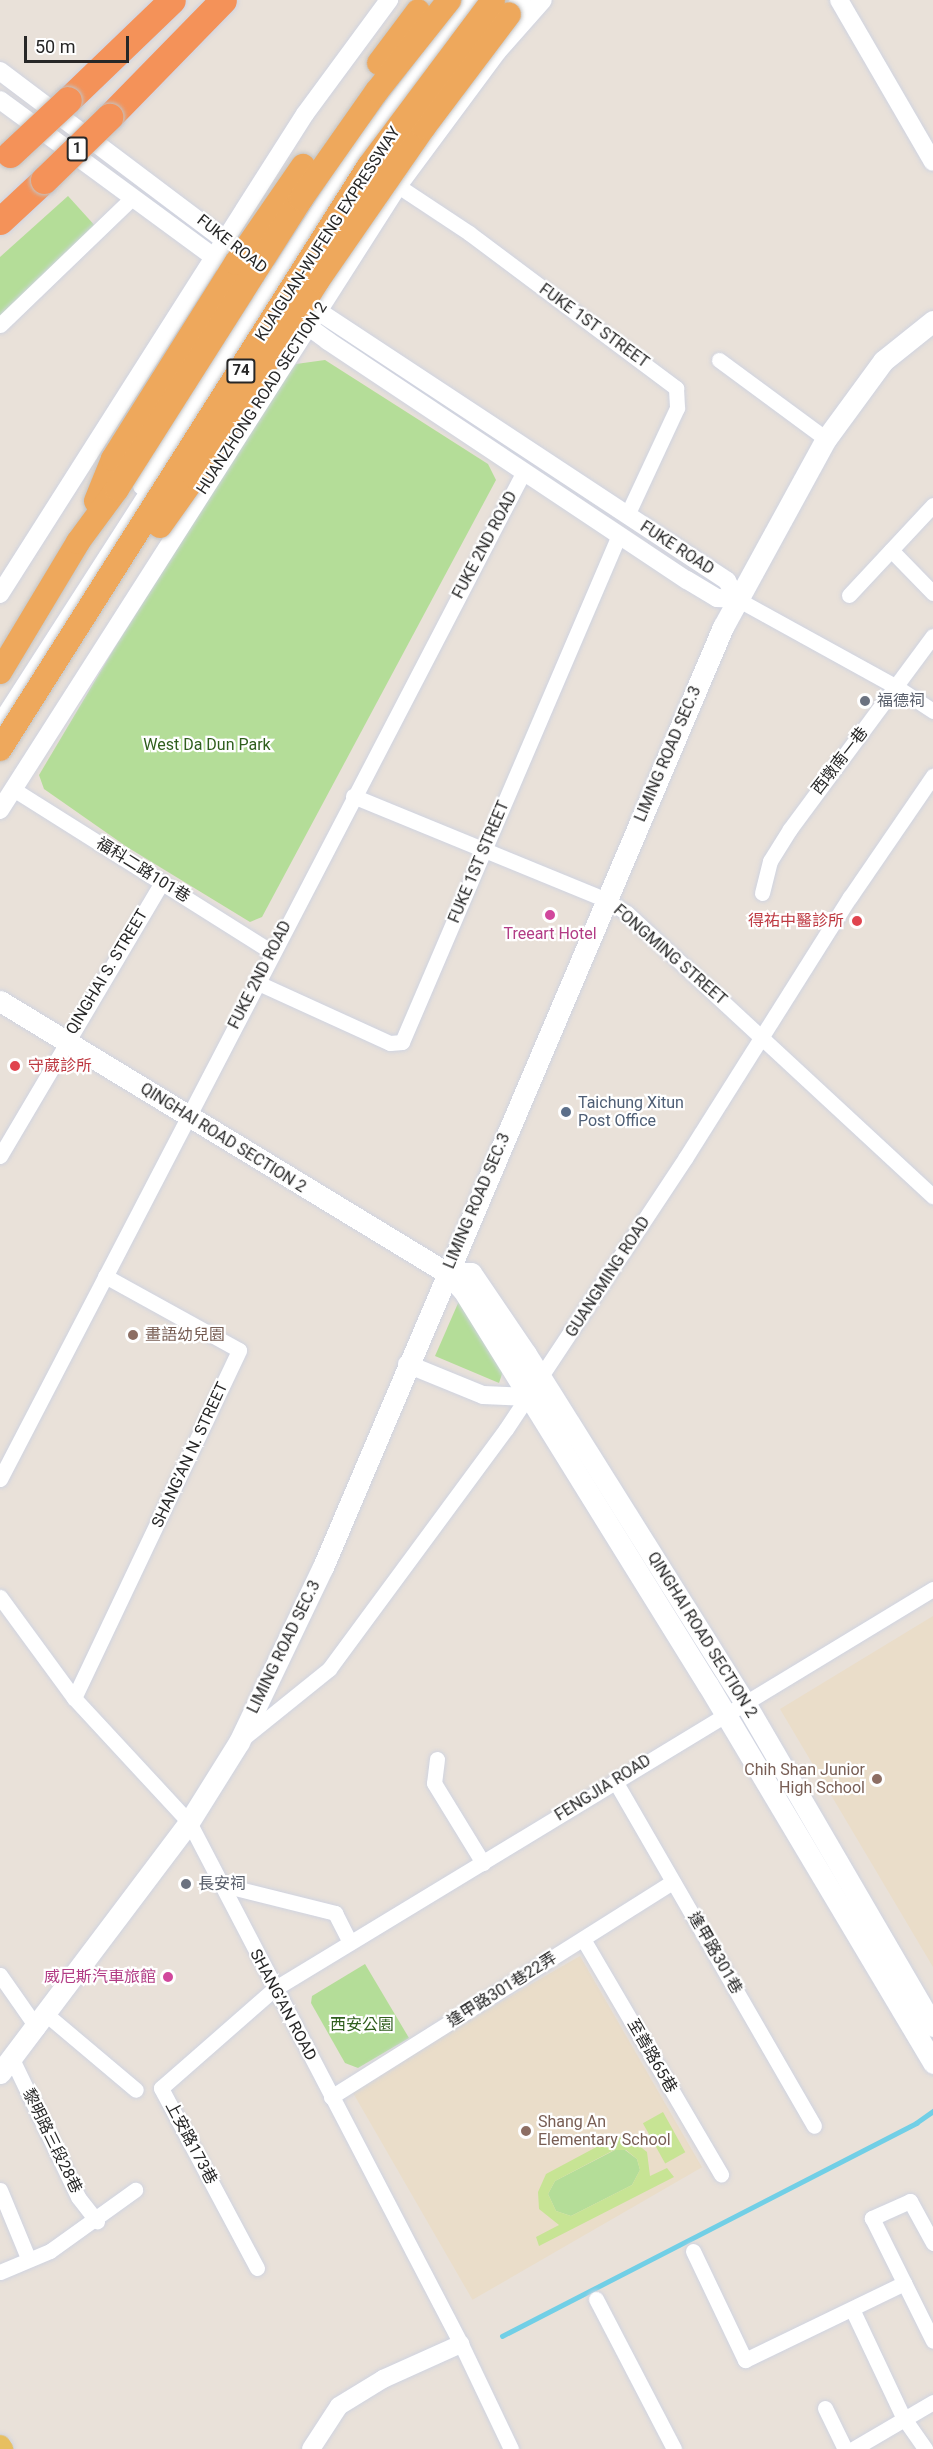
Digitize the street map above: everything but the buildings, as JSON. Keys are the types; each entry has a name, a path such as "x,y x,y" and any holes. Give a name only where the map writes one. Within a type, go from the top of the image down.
{"highway":[{"path":"5,158 172,0"},
{"name":"1","path":"0,221 109,117 224,0"},
{"name":"74","path":"0,672 78,542 117,489 307,190 448,0"},
{"name":"74","path":"0,749 59,656 195,477 325,271 424,127 504,4"},
{"name":"74","path":"78,542 113,459 236,263 422,5"}],"main road":[{"name":"LIMING ROAD SEC.3","path":"6,2066 42,2021 189,1822 239,1742 323,1567 406,1365 737,599 826,439 883,361 933,321"},
{"name":"QINGHAI ROAD SECTION 2","path":"0,1001 187,1117 447,1273 470,1300 726,1713 933,2062"},
{"name":"QINGHAI ROAD SECTION 2","path":"447,1273 471,1273 542,1379 744,1701 933,2026"}],"street":[{"path":"0,594 216,258 305,114 389,0"},
{"path":"0,724 270,299 354,158 474,0"},
{"name":"HUANZHONG ROAD SECTION 2","path":"0,810 398,186 496,52 543,0"},
{"path":"839,0 933,162"},
{"path":"281,281 363,168 504,4"},
{"name":"FUKE ROAD","path":"0,71 227,239 318,311 727,581 737,599"},
{"name":"FUKE ROAD","path":"0,100 307,327 523,473 717,598 737,599"},
{"name":"FUKE 1ST STREET","path":"398,186 469,233 676,388 676,408 627,515"},
{"path":"0,325 132,198"},
{"path":"0,706 270,299"},
{"path":"719,360 766,398 826,439"},
{"name":"FUKE 2ND ROAD","path":"0,1479 256,982 523,473"},
{"path":"849,595 933,505"},
{"name":"FUKE 1ST STREET","path":"256,982 390,1043 402,1042 620,535"},
{"path":"891,550 933,593"},
{"path":"737,599 898,688 933,711"},
{"name":"西墩南一巷","path":"762,893 770,861 790,829 898,688 933,636"},
{"name":"GUANGMING ROAD","path":"239,1742 329,1669 542,1379 850,897 933,776"},
{"name":"福科二路101巷","path":"13,789 272,952"},
{"name":"FONGMING STREET","path":"353,796 606,900 627,913 933,1196"},
{"name":"QINGHAI S. STREET","path":"0,1156 65,1041 162,882"},
{"name":"SHANG’AN N. STREET","path":"74,1698 239,1350 105,1276"},
{"path":"406,1365 483,1395 529,1397"},
{"name":"FENGJIA ROAD","path":"274,1989 744,1701 933,1589"},
{"name":"SHANG’AN ROAD","path":"0,1597 74,1698 189,1822 219,1884 461,2344 511,2449"},
{"path":"437,1759 434,1784 483,1863"},
{"name":"逢甲路301巷","path":"615,1781 814,2126"},
{"name":"逢甲路301巷22弄","path":"331,2097 673,1882"},
{"path":"219,1884 334,1913 350,1942"},
{"name":"至善路65巷","path":"583,1939 721,2174"},
{"path":"0,1976 42,2021 136,2090"},
{"name":"上安路173巷","path":"257,2268 161,2088 274,1989"},
{"name":"黎明路三段28巷","path":"6,2066 78,2197 97,2221"},
{"path":"0,2190 28,2258"},
{"path":"0,2272 28,2258 51,2251 97,2221 135,2190"},
{"path":"933,2243 910,2201 872,2218 933,2341"},
{"path":"693,2251 745,2360 904,2283"},
{"path":"596,2299 674,2449"},
{"path":"852,2309 903,2417 925,2449"},
{"path":"311,2449 339,2406 383,2379 461,2344"},
{"path":"853,2449 903,2417 933,2402"},
{"path":"825,2408 845,2449"}],"shaded area":[{"name":"Chih Shan Junior High School","path":"933,1616 933,1967 780,1709"},
{"name":"Shang An Elementary School","path":"580,1956 702,2167 473,2300 351,2088"}],"green space":[{"path":"68,196 97,228 0,320 0,257"},
{"name":"West Da Dun Park","path":"325,360 488,464 496,480 262,917 250,922 127,847 44,789 39,775 115,647 284,379 296,364"},
{"path":"459,1301 503,1371 499,1383 435,1356"},
{"name":"西安公園","path":"365,1964 409,2038 358,2068 345,2063 311,2003 312,1996"},
{"path":"663,2112 685,2152 665,2163 643,2123"},
{"path":"617,2136 628,2137 647,2152 650,2176 667,2168 674,2177 539,2246 536,2237 559,2225 539,2209 538,2192 546,2174","holes":["614,2150 626,2150 637,2159 640,2170 632,2185 571,2216 556,2211 548,2194 555,2181"]},
{"path":"615,2150 625,2150 637,2159 640,2170 632,2185 571,2216 556,2211 548,2194 555,2181"}],"waterway":[{"path":"502,2336 916,2123 933,2111"}],"place":[{"name":"福德祠","path":"865,701"},
{"name":"Treeart Hotel","path":"550,915"},
{"name":"得祐中醫診所","path":"857,921"},
{"name":"守葳診所","path":"15,1066"},
{"name":"Taichung Xitun Post Office","path":"566,1112"},
{"name":"畫語幼兒園","path":"133,1335"},
{"name":"Chih Shan Junior High School","path":"877,1779"},
{"name":"長安祠","path":"186,1884"},
{"name":"威尼斯汽車旅館","path":"168,1977"},
{"name":"Shang An Elementary School","path":"526,2131"}]}
